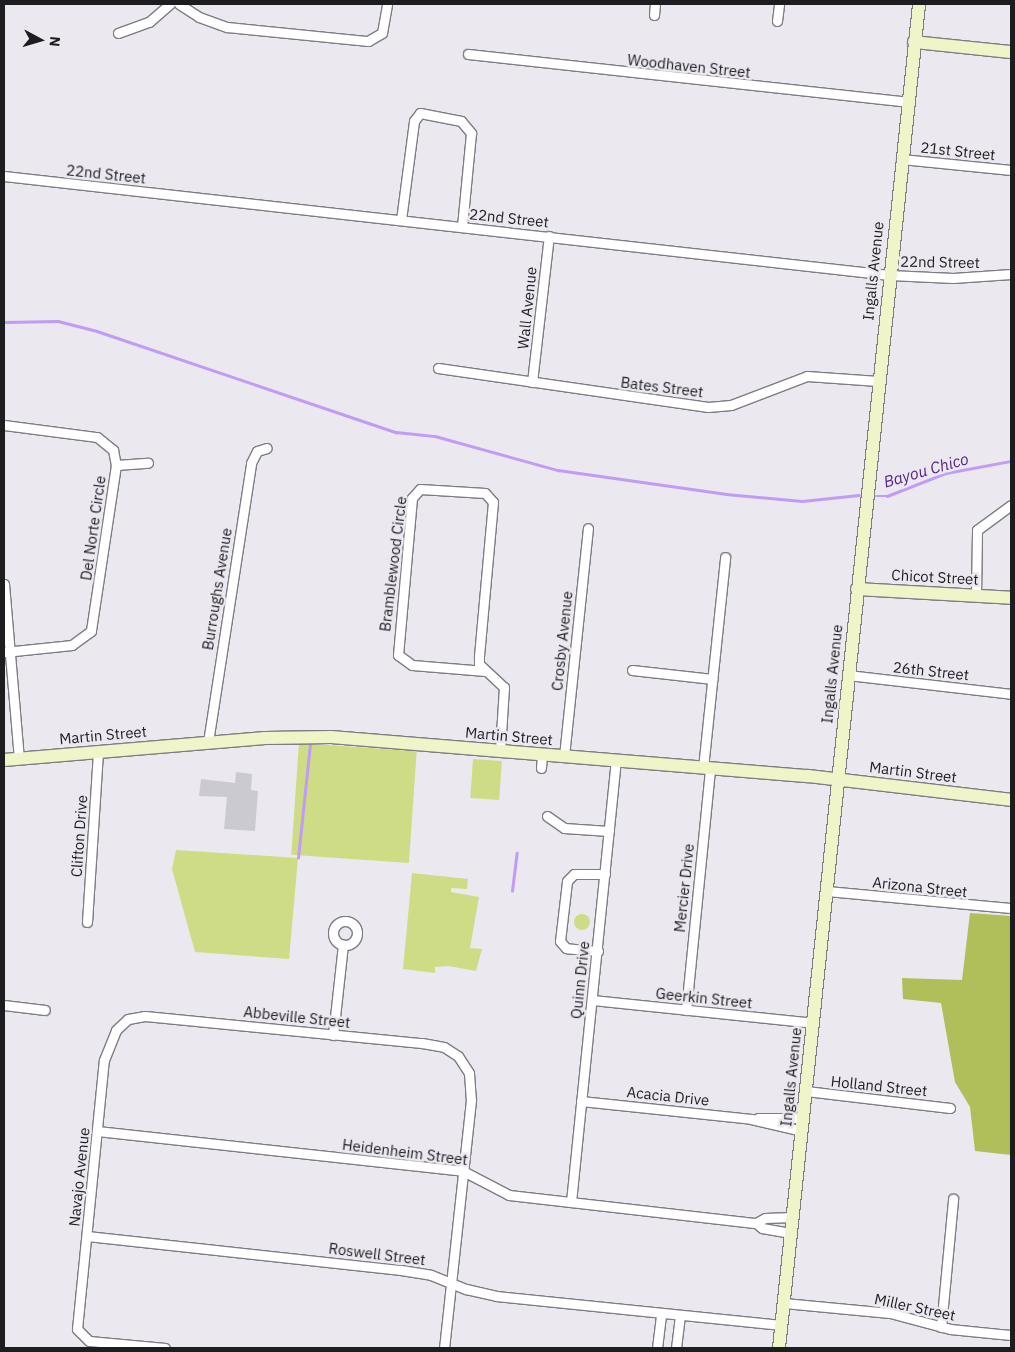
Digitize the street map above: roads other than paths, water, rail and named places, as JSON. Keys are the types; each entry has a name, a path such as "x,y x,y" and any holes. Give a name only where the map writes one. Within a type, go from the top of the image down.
{"main road":[{"name":"Ingalls Avenue","path":"779,1348 901,159 919,4"},
{"path":"914,42 1011,52"},
{"name":"Chicot Street","path":"857,589 1011,598"},
{"name":"Martin Street","path":"4,760 208,742 331,737 500,751 542,761 564,756 838,779 1011,800"}],"street":[{"path":"118,32 149,22 170,4"},
{"path":"179,4 199,17 234,28 368,41 379,38 387,4"},
{"path":"654,15 655,4"},
{"path":"777,21 779,4"},
{"name":"Woodhaven Street","path":"468,54 907,102"},
{"path":"402,220 414,122 420,113 461,121 471,133 462,227"},
{"name":"21st Street","path":"901,159 1011,170"},
{"name":"22nd Street","path":"4,176 889,275 953,278 1011,274"},
{"name":"Wall Avenue","path":"532,382 548,236"},
{"name":"Bates Street","path":"438,368 708,407 731,405 807,376 878,381"},
{"name":"Del Norte Circle","path":"4,425 96,436 113,450 116,465 91,631 72,645 6,652"},
{"name":"Burroughs Avenue","path":"208,742 251,462 257,451 267,448"},
{"path":"116,465 148,464"},
{"name":"Bramblewood Circle","path":"420,489 485,492 493,502 480,668 412,665 398,655 412,498 420,489"},
{"path":"976,596 977,530 1011,505"},
{"name":"Crosby Avenue","path":"564,756 588,528"},
{"name":"Mercier Drive","path":"686,1010 707,768 712,679 725,557"},
{"path":"4,584 6,652 19,758"},
{"path":"480,668 504,687 500,751"},
{"path":"632,670 712,679"},
{"name":"26th Street","path":"848,675 1011,694"},
{"name":"Clifton Drive","path":"87,922 98,752"},
{"name":"Quinn Drive","path":"571,1202 616,761"},
{"path":"547,816 564,828 609,831"},
{"path":"598,951 566,948 560,941 567,881 574,874 605,874"},
{"name":"Arizona Street","path":"826,891 1011,908"},
{"path":"334,1035 343,945"},
{"name":"Geerkin Street","path":"592,1000 813,1023"},
{"path":"4,1005 44,1010"},
{"name":"Abbeville Street","path":"122,1024 136,1017 154,1016 444,1048 464,1064 471,1091 463,1170"},
{"name":"Navajo Avenue","path":"122,1024 111,1037 106,1052 77,1329 81,1337 90,1341 165,1348"},
{"name":"Holland Street","path":"806,1091 950,1108"},
{"name":"Acacia Drive","path":"581,1101 751,1119 803,1118"},
{"name":"Acacia Drive","path":"751,1119 802,1131"},
{"name":"Heidenheim Street","path":"97,1132 463,1170 509,1195 756,1223 762,1228 791,1233"},
{"path":"444,1348 463,1170"},
{"path":"941,1327 953,1199"},
{"path":"756,1223 765,1218 793,1217"},
{"name":"Roswell Street","path":"87,1236 431,1274 451,1284 496,1296 782,1325"},
{"name":"Miller Street","path":"784,1303 890,1313 941,1327 1011,1335"},
{"path":"657,1348 661,1313"},
{"path":"676,1348 680,1315"}],"waterway":[{"path":"4,322 58,321 97,331 396,432 435,436 558,470 726,494 802,501 859,495"},
{"name":"Bayou Chico","path":"876,496 887,496 946,473 1011,461"},
{"path":"298,858 310,744"},
{"path":"512,891 517,853"}]}
